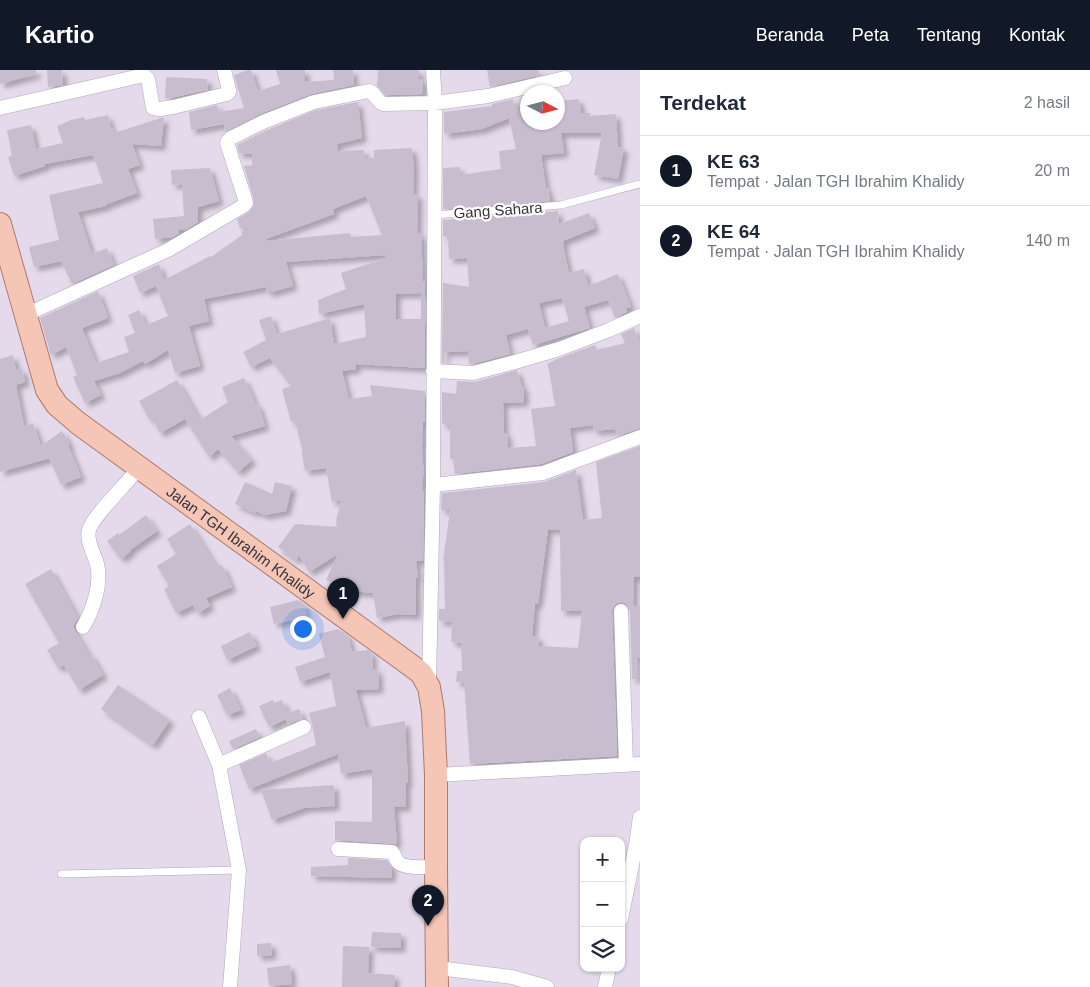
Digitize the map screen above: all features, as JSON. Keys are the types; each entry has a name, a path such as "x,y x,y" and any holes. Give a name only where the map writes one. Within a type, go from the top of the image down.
{"main road":[{"name":"Jalan TGH Ibrahim Khalidy","path":"0,224 47,390 57,405 78,423 421,673 429,687 433,711 436,775 438,977"}],"street":[{"path":"0,108 145,76 148,78 153,108 164,109 227,94 229,90 224,70"},
{"path":"429,687 433,485 435,103 433,70"},
{"path":"25,315 168,250 243,206 246,203 246,199 227,144 232,138 263,122 314,102 369,91 373,92 383,104 435,103 488,96 565,78"},
{"path":"433,371 473,372 515,362 559,349 640,316"},
{"path":"433,485 543,473 640,437"},
{"path":"83,627 89,617 95,597 98,573 97,564 88,538 88,531 92,522 140,467"},
{"path":"436,775 633,764 621,611"},
{"path":"199,717 219,765 239,870 230,987"},
{"path":"219,765 304,727"},
{"path":"625,899 640,817"},
{"path":"338,849 392,852 400,864 405,866 436,867"},
{"path":"604,987 608,972"},
{"path":"438,977 512,977 547,987"}],"lane":[{"name":"Gang Sahara","path":"434,215 561,205 640,184"},
{"path":"61,874 239,870"}],"building":[{"path":"0,70 36,70 36,74 0,84"},
{"path":"47,70 62,70 63,85 48,87"},
{"path":"251,70 258,91 280,84 276,70 305,70 305,82 334,80 333,70 353,70 354,85 311,94 260,114 225,132 224,124 191,130 189,112 217,105 219,112 244,108 234,75"},
{"path":"378,70 419,70 419,79 423,79 422,94 386,95 377,86"},
{"path":"487,70 538,70 539,75 490,87"},
{"path":"166,77 207,79 208,90 165,99"},
{"path":"513,99 514,107 520,106 520,130 565,130 565,100 579,99 581,113 590,113 590,116 616,114 618,147 624,148 618,179 594,175 602,133 561,133 564,153 541,155 550,201 443,209 443,168 460,167 460,175 501,169 499,151 516,149 509,118 482,129 444,134 444,112 492,106 492,104"},
{"path":"358,102 362,138 337,144 338,151 364,150 365,158 374,158 374,150 412,148 414,169 413,195 418,194 417,234 421,233 423,281 425,281 425,368 356,364 356,369 342,371 349,399 372,396 370,385 425,391 425,422 423,422 422,448 424,465 422,491 424,491 423,561 416,561 418,578 416,578 416,615 398,614 377,618 373,593 351,591 326,580 338,554 309,572 299,555 296,560 278,547 295,524 337,527 336,521 341,500 332,502 326,468 305,471 303,453 295,421 291,422 282,389 291,386 270,358 251,367 243,352 266,340 259,320 271,316 277,334 330,318 334,344 366,337 364,304 319,314 318,300 346,289 341,273 386,258 385,255 286,262 293,286 272,292 267,292 266,287 204,299 209,321 189,326 200,366 175,373 168,350 145,364 143,361 120,373 94,381 101,395 85,403 73,377 77,375 66,347 51,355 40,318 98,291 108,318 82,328 96,363 129,352 124,337 135,333 128,315 139,310 146,325 168,316 156,286 140,293 133,276 159,264 164,280 211,257 242,235 242,232 249,228 240,228 237,219 249,212 254,205 244,166 252,165 252,154 239,153 237,145 267,130 316,110","holes":["366,196 382,235 351,237 350,233 267,241 266,239 334,214 333,209","421,293 421,319 396,319 396,294"]},
{"path":"108,115 114,133 164,117 161,146 132,144 140,165 128,169 137,193 106,206 78,212 92,254 107,248 114,265 72,284 61,261 34,267 29,247 59,240 49,195 103,183 93,155 45,164 45,166 14,176 8,157 12,156 7,130 31,125 36,149 63,143 57,126 84,117 85,120"},
{"path":"210,168 219,201 198,207 198,222 185,230 179,230 179,233 173,237 155,239 153,219 184,216 182,184 172,185 171,170"},
{"path":"558,211 559,224 589,213 595,228 563,241 569,273 584,269 588,286 618,274 631,307 626,308 627,312 615,318 608,300 584,307 590,328 533,345 528,329 506,335 510,354 469,364 468,351 445,352 444,363 442,363 443,283 469,287 467,258 449,259 448,237 443,236 443,220","holes":["562,298 569,321 545,328 539,303"]},
{"path":"634,328 640,342 640,428 618,436 615,429 594,431 593,425 570,428 573,452 541,464 455,474 453,459 450,459 450,426 442,424 442,392 456,394 457,381 475,382 517,370 522,387 524,387 524,402 503,403 504,433 507,433 508,448 536,446 531,409 555,406 547,364 595,345 597,350 625,343 621,334"},
{"path":"13,355 16,370 22,368 25,382 16,385 24,426 33,423 41,446 62,431 70,444 68,445 81,477 61,485 49,458 0,472 0,359"},
{"path":"244,378 256,405 258,404 265,426 231,436 252,460 238,472 218,449 209,457 185,419 160,433 152,418 149,419 139,401 177,380 200,420 228,402 222,387"},
{"path":"640,446 640,577 634,577 633,606 640,606 640,658 636,658 637,679 632,679 630,610 625,603 621,602 614,606 612,611 617,756 470,764 464,683 456,682 457,671 462,671 461,643 451,642 452,622 439,621 439,609 445,609 443,561 450,510 441,510 442,493 544,482 576,470 583,520 602,518 596,462","holes":["548,529 560,530 561,611 582,611 578,648 538,646 539,637 532,636 535,604 538,604"]},
{"path":"245,482 272,494 275,482 292,486 286,511 265,515 256,511 255,513 235,504"},
{"path":"146,515 157,531 130,550 121,559 107,541 118,533 119,535"},
{"path":"190,524 217,567 222,565 232,587 206,598 210,606 198,613 193,605 176,613 164,589 169,586 157,566 176,554 167,539"},
{"path":"51,569 78,618 73,626 75,631 103,675 79,690 64,665 58,668 47,650 59,643 25,584"},
{"path":"298,600 304,604 307,617 274,624 270,607"},
{"path":"338,629 348,636 352,652 368,650 372,653 373,670 378,669 379,689 356,690 366,728 405,721 408,783 406,783 406,807 394,807 397,844 335,841 335,821 372,822 372,769 341,774 338,754 249,789 239,765 266,753 270,763 316,745 309,713 336,706 330,672 300,682 295,667 325,657 319,634"},
{"path":"250,632 257,646 227,660 221,646"},
{"path":"118,685 170,720 153,745 101,709"},
{"path":"230,688 241,710 227,715 217,695"},
{"path":"273,700 274,703 282,700 288,713 299,709 303,719 288,724 286,719 269,727 259,706"},
{"path":"256,729 260,737 233,749 229,741"},
{"path":"334,785 335,806 304,808 272,820 261,790"},
{"path":"348,858 387,860 392,868 391,878 311,876 311,867 348,865"},
{"path":"372,932 401,933 401,948 371,947"},
{"path":"271,943 272,955 257,956 257,944"},
{"path":"343,946 369,947 368,973 395,975 394,987 342,987"},
{"path":"290,965 292,984 269,986 267,968"}],"place":[{"name":"KE 63","path":"343,619"},
{"name":"KE 64","path":"428,926"}]}
